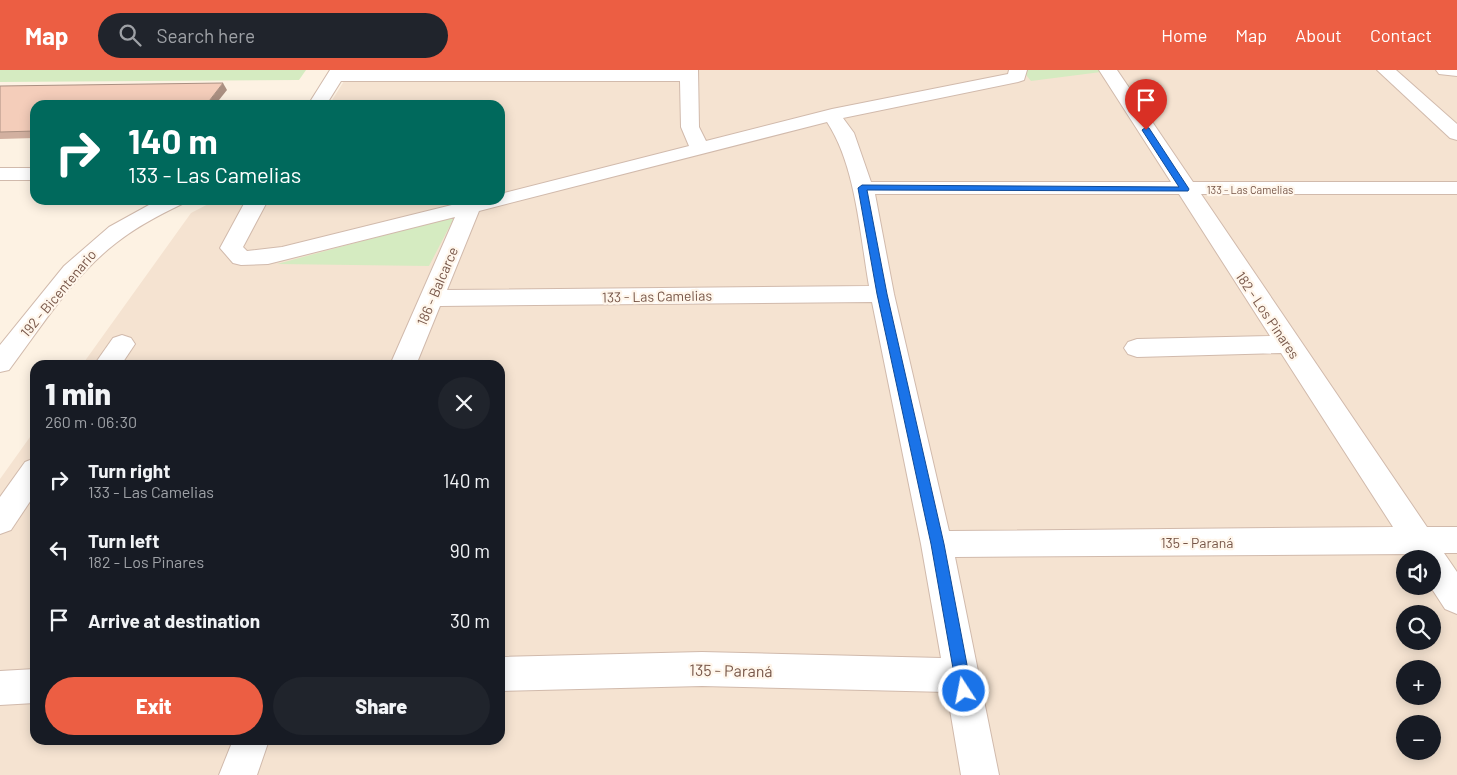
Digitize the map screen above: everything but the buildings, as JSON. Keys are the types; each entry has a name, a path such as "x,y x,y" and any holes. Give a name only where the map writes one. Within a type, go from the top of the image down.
{"street":[{"path":"505,198 832,115 1012,78 1018,76 1018,70"},
{"name":"182 - Los Pinares","path":"1108,70 1424,550"},
{"path":"1386,70 1457,134"},
{"path":"1445,70 1457,71"},
{"path":"320,100 337,73 688,73 690,127 700,148"},
{"path":"832,115 844,133 862,188 882,294 937,544 980,775"},
{"path":"0,174 30,174"},
{"name":"133 - Las Camelias","path":"862,188 1457,188"},
{"name":"192 - Bicentenario","path":"0,363 79,264 99,245 124,226 165,205"},
{"path":"253,205 231,248 234,254 241,258 250,259 481,205"},
{"name":"186 - Balcarce","path":"406,360 470,208"},
{"name":"133 - Las Camelias","path":"432,298 882,294"},
{"path":"111,360 122,344"},
{"path":"1137,348 1288,344"},
{"path":"0,521 30,477"},
{"name":"135 - Paraná","path":"1436,550 1457,540"},
{"name":"135 - Paraná","path":"937,544 1396,553"},
{"name":"182 - Los Pinares","path":"1441,575 1457,599"},
{"name":"135 - Paraná","path":"505,674 702,670 961,675"},
{"path":"0,688 30,686"},
{"path":"238,775 249,745"}],"shaded area":[{"path":"351,70 1457,70 1457,775 0,775 0,479 30,437 30,745 505,745 505,360 86,360 191,213 206,205 505,205 505,100 332,100"}],"green space":[{"path":"0,70 306,70 299,80 0,82"},
{"path":"1022,70 1100,70 1101,72 1031,81"},
{"path":"455,216 429,266 277,264"}],"route":[{"path":"964,691 937,544 882,294 862,188 1185,189 1146,130"}]}
